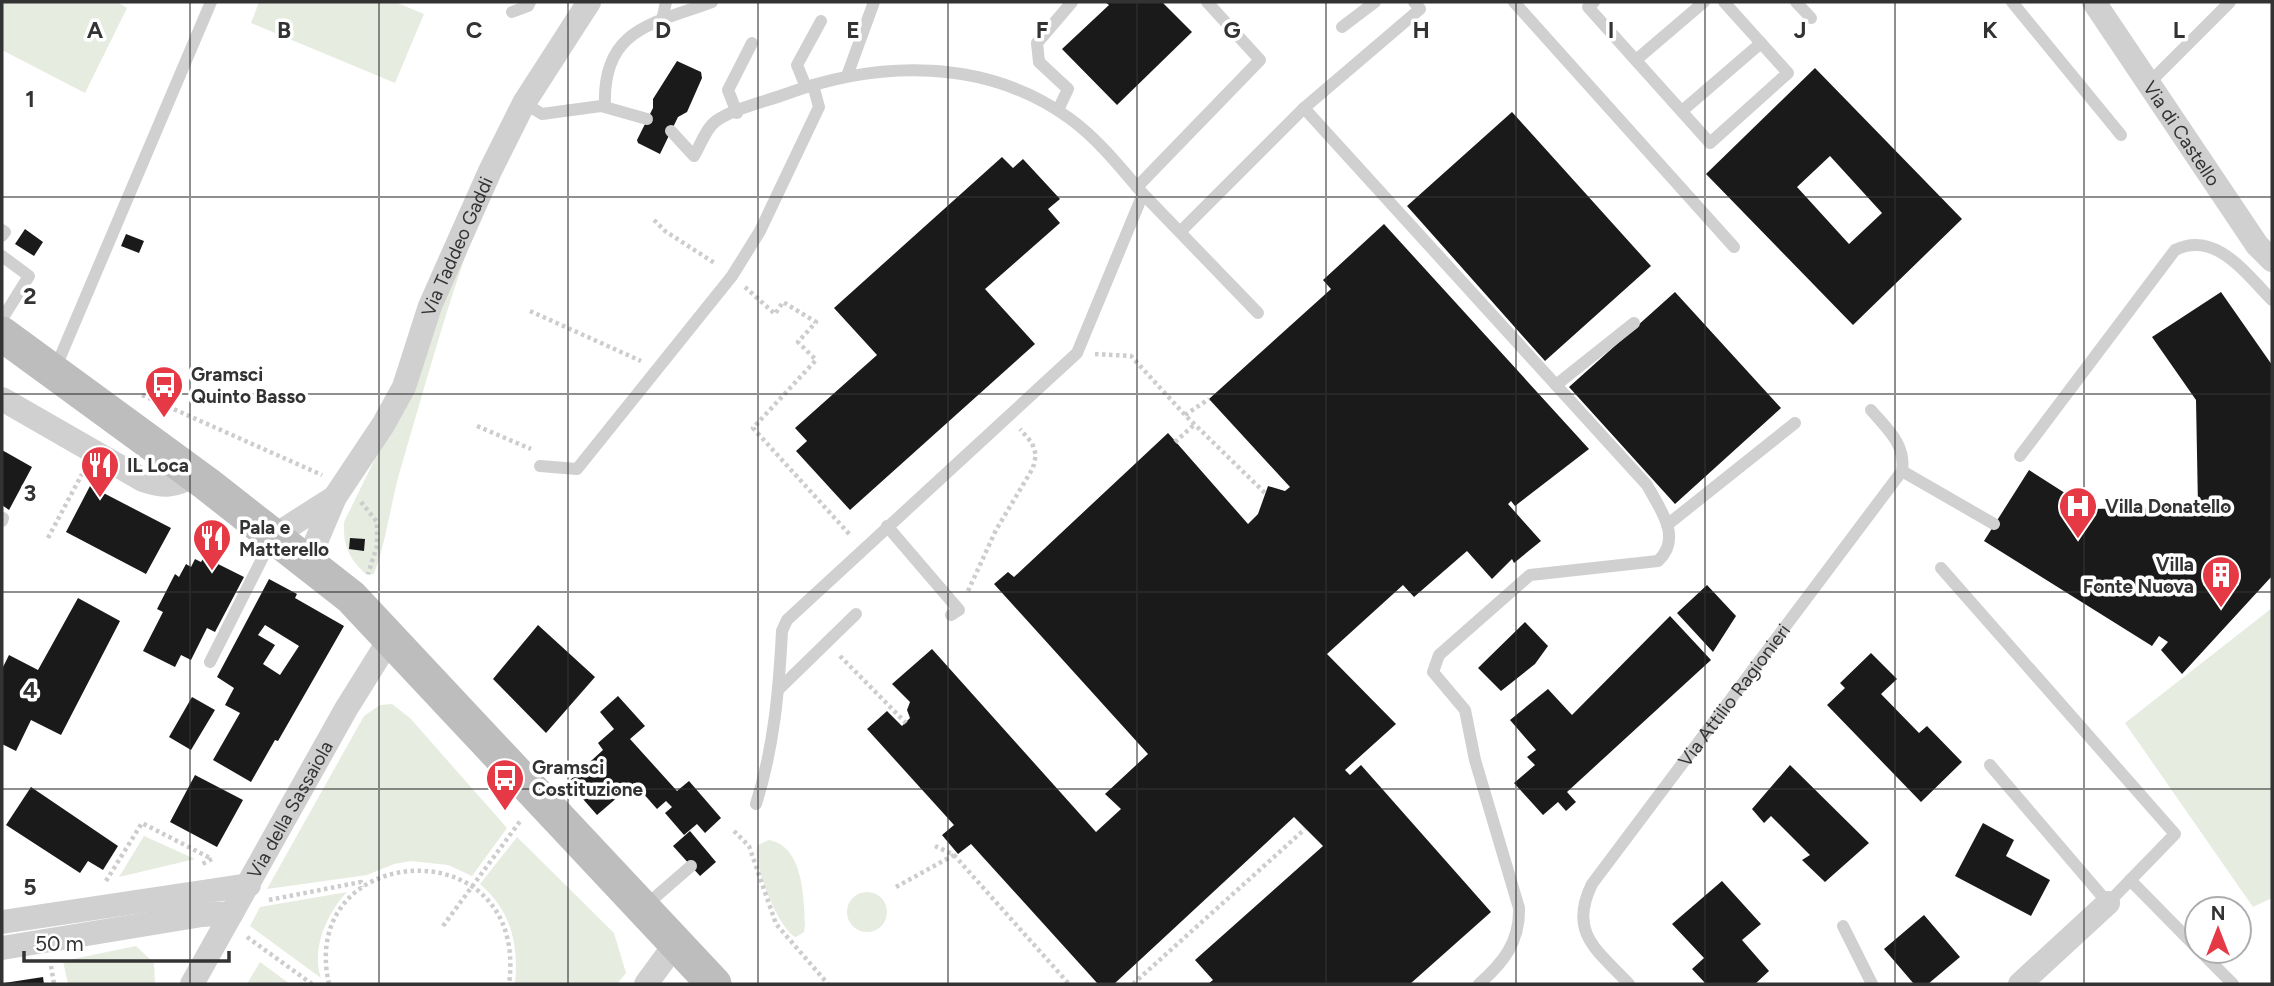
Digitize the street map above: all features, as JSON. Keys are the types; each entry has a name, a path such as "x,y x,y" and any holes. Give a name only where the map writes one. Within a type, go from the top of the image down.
{"main road":[{"path":"2,334 274,536 351,597 714,984"}],"street":[{"name":"Via Taddeo Gaddi","path":"307,563 338,492 404,387 446,266 524,103 589,2"},
{"name":"Via di Castello","path":"2094,2 2257,246 2272,260"},
{"path":"2,399 143,480 160,485 179,485 193,475"},
{"name":"Via Taddeo Gaddi","path":"274,536 338,492"},
{"name":"Via della Sassaiola","path":"192,984 346,709 391,638"},
{"path":"2,922 191,893 238,904"},
{"path":"2020,984 2108,903"},
{"path":"2,948 202,915 238,904"},
{"path":"646,984 676,943"}],"lane":[{"path":"54,372 211,2"},
{"path":"512,12 530,2"},
{"path":"662,20 666,2"},
{"path":"606,106 608,73 622,42 636,30 712,2"},
{"path":"847,76 873,2"},
{"path":"1058,110 1068,89 1039,62 1037,43 1072,2"},
{"path":"757,804 766,772 779,690 782,631 787,620 862,548 1077,353 1140,191 1260,60 1207,2"},
{"path":"1342,27 1374,2"},
{"path":"1180,232 1304,108 1420,9 1414,2"},
{"path":"1514,2 1734,247"},
{"path":"1594,2 1588,7 1710,143 1788,73 1724,2"},
{"path":"1636,60 1704,2"},
{"path":"1796,2 1811,18"},
{"path":"2012,2 2121,135"},
{"path":"2149,83 2230,2"},
{"path":"540,466 577,469 732,276 760,231 819,107 797,65 821,21"},
{"path":"737,113 728,90 751,43"},
{"path":"1682,111 1761,43"},
{"path":"671,131 694,156 716,121 809,86 847,76 902,70 933,70 969,75 1022,92 1058,110 1086,132 1258,313"},
{"path":"524,103 542,114 587,105 606,106 647,119"},
{"path":"1304,108 1647,485 1667,525 1670,543 1658,561 1530,575 1439,655 1433,672 1465,710 1475,760 1519,908 1520,922 1508,954 1479,984"},
{"path":"2,230 5,232 2,236"},
{"path":"2020,456 2175,250 2191,244 2211,246 2223,253 2272,300"},
{"path":"2,256 29,276 2,319"},
{"path":"1556,385 1634,323"},
{"path":"1871,410 1901,446 1904,458 1902,471 1994,524"},
{"path":"1667,525 1795,423"},
{"name":"Via Attilio Ragionieri","path":"1629,984 1584,932 1582,911 1592,884 1902,471"},
{"path":"887,526 955,612"},
{"path":"210,662 274,536"},
{"path":"1941,568 2175,834 2108,903 1990,765"},
{"path":"779,690 856,614"},
{"path":"642,909 691,866"},
{"path":"2130,880 2183,933"},
{"path":"1843,926 1872,984"},
{"path":"2215,965 2233,984"}],"path":[{"path":"654,220 665,231 732,276 775,314 783,302 816,322 798,342 816,359 753,428 862,548"},
{"path":"530,311 658,368"},
{"path":"1077,353 1131,356 1185,415 1265,493"},
{"path":"135,392 312,468 338,492 360,501 377,522 377,546 370,571 351,597"},
{"path":"1185,415 1209,399"},
{"path":"955,612 996,530 1033,468 1036,455 1032,443 1008,415"},
{"path":"1175,442 1195,424"},
{"path":"477,426 534,450"},
{"path":"48,538 93,452"},
{"path":"828,643 906,723"},
{"path":"443,926 539,795"},
{"path":"90,908 142,823 212,859 187,872 191,893"},
{"path":"1132,984 1305,829"},
{"path":"734,831 749,846 776,924 828,984"},
{"path":"935,846 954,855 1069,984"},
{"path":"896,887 954,855"},
{"path":"329,984 325,961 328,939 336,918 362,887 395,872 422,869 458,877 487,898 505,932 510,960 509,984"},
{"path":"238,904 361,883 362,887"},
{"path":"238,904 312,984"}],"shaded area":[{"path":"2,2 117,2 127,8 85,93 2,50"},
{"path":"259,2 395,2 424,14 395,83 251,23"},
{"path":"474,232 445,318 402,464 374,574 367,575 348,552 344,522 403,402 434,311"},
{"path":"2272,608 2272,898 2253,907 2253,895 2245,895 2125,723"},
{"path":"392,704 410,718 507,828 472,876 448,865 411,861 394,864 367,875 267,889 364,716 380,705"},
{"path":"144,836 195,859 119,877"},
{"path":"517,837 614,933 626,973 617,984 515,984 516,955 511,929 499,905 480,884"},
{"path":"769,840 780,844 789,852 799,874 805,924 804,932 796,937 782,923 775,910 758,865 758,845"},
{"path":"347,892 333,910 323,932 318,955 321,978 250,926 260,907"},
{"path":"867,892 881,898 887,912 881,926 867,932 853,926 847,912 853,898"},
{"path":"136,946 154,963 155,984 68,984 63,961"},
{"path":"260,962 290,984 247,984"}],"building":[{"path":"1105,2 1162,2 1192,32 1117,105 1062,49 1109,5"},
{"path":"677,61 701,72 702,78 687,112 678,117 660,154 637,140 653,108 653,99"},
{"path":"1815,68 1962,219 1853,325 1706,174","holes":["1830,156 1882,213 1849,244 1797,187"]},
{"path":"1512,112 1651,266 1545,361 1407,206"},
{"path":"1002,157 1013,168 1023,159 1060,199 1048,209 1060,223 985,289 1035,344 850,510 796,451 807,441 795,428 877,355 834,308"},
{"path":"1384,224 1589,449 1515,506 1511,501 1508,504 1541,541 1514,563 1512,559 1492,579 1467,551 1414,597 1403,585 1327,654 1396,724 1345,770 1350,775 1361,765 1491,912 1410,984 1208,984 1213,980 1195,960 1323,846 1294,817 1114,984 1098,984 971,844 958,854 942,835 954,825 867,729 887,711 902,726 910,718 907,710 910,702 892,684 932,649 1096,832 1121,809 1105,794 1148,754 994,584 1008,572 1014,577 1168,433 1248,524 1258,514 1268,486 1285,491 1290,487 1209,399 1331,289 1323,280"},
{"path":"25,229 43,242 34,256 15,244"},
{"path":"126,234 144,241 139,253 121,246"},
{"path":"1675,292 1781,408 1675,504 1569,387"},
{"path":"2221,292 2272,365 2272,576 2182,674 2161,650 2168,642 2159,636 2152,646 1984,541 2029,470 2090,509 2198,507 2196,400 2152,337"},
{"path":"2,450 32,467 9,510 2,505"},
{"path":"90,486 171,528 146,574 66,532"},
{"path":"350,538 365,539 364,551 349,549"},
{"path":"204,557 244,577 215,632 207,628 191,660 181,655 175,667 143,651 163,612 157,609 175,574 179,577 186,564 191,567 195,559 201,562"},
{"path":"269,579 297,594 295,598 344,626 278,741 275,740 251,782 213,760 240,713 225,705 234,688 217,677","holes":["265,625 299,646 280,675 263,664 275,645 258,635"]},
{"path":"1707,585 1736,616 1713,652 1677,613"},
{"path":"78,598 120,621 61,735 31,720 16,751 2,744 2,669 9,655 38,670"},
{"path":"1670,616 1711,660 1567,792 1576,802 1566,811 1558,802 1543,815 1514,783 1535,765 1527,757 1536,750 1510,720 1548,689 1572,715"},
{"path":"1525,622 1548,646 1535,664 1501,691 1478,668"},
{"path":"538,625 595,677 546,733 493,679"},
{"path":"1871,653 1897,679 1881,694 1919,733 1927,726 1962,762 1921,802 1827,705 1845,688 1840,683"},
{"path":"618,696 645,726 630,739 677,791 689,781 721,818 705,833 697,824 684,835 665,813 672,807 666,801 657,809 634,783 597,815 568,782 603,750 598,743 614,729 600,712"},
{"path":"192,697 215,710 191,750 169,737"},
{"path":"1790,765 1869,843 1825,882 1802,860 1810,855 1771,816 1764,823 1752,809"},
{"path":"195,775 243,800 217,847 170,822"},
{"path":"31,787 118,846 103,870 88,861 80,873 6,825"},
{"path":"1983,823 2014,840 2006,856 2050,880 2031,916 1955,876"},
{"path":"690,831 716,862 700,876 673,846"},
{"path":"1722,881 1761,924 1742,940 1769,971 1755,984 1706,984 1692,969 1704,958 1672,924"},
{"path":"1924,915 1960,957 1928,984 1914,984 1884,949"},
{"path":"43,977 44,984 4,984 4,983"}],"place":[{"name":"Gramsci Quinto Basso","path":"164,419"},
{"name":"IL Loca","path":"100,499"},
{"name":"Villa Donatello","path":"2078,540"},
{"name":"Pala e Matterello","path":"212,572"},
{"name":"Villa Fonte Nuova","path":"2221,609"},
{"name":"Gramsci Costituzione","path":"505,812"}]}
